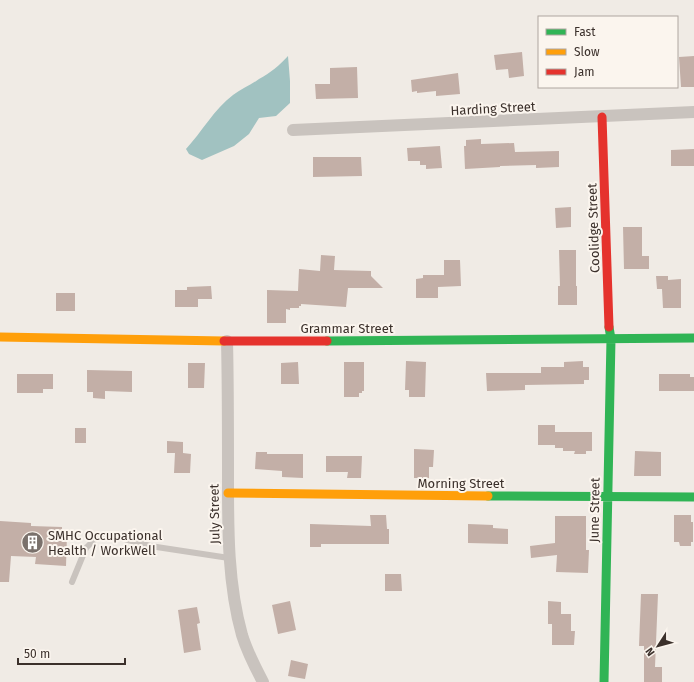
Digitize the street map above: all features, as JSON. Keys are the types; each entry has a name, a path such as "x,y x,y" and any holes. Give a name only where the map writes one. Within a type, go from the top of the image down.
{"street":[{"name":"Harding Street","path":"293,130 694,112"},
{"name":"Coolidge Street","path":"602,117 607,233 608,317 611,339"},
{"name":"Grammar Street","path":"0,337 227,341 421,341 694,338"},
{"name":"June Street","path":"604,682 611,339"},
{"name":"July Street","path":"227,341 229,558 234,598 242,636 260,681"},
{"name":"Morning Street","path":"228,493 365,496 694,497"}],"lane":[{"path":"72,582 86,548 95,539 106,536 114,536 150,546 229,558"}],"water":[{"path":"288,56 290,103 276,116 259,118 249,134 234,146 202,160 189,154 186,149 226,100 271,71"}],"building":[{"path":"522,52 524,76 509,78 508,69 496,70 494,55"},
{"path":"694,56 694,87 681,87 679,57"},
{"path":"357,67 358,98 316,99 315,84 330,84 330,68"},
{"path":"458,73 460,94 436,96 436,91 417,93 417,91 412,92 411,80"},
{"path":"481,139 481,144 514,143 515,152 559,151 559,167 536,168 536,165 465,169 464,146 466,146 466,140"},
{"path":"440,146 442,168 426,169 426,165 420,165 420,161 408,161 407,148"},
{"path":"694,149 694,166 671,166 671,150"},
{"path":"313,157 361,157 362,176 313,177"},
{"path":"571,207 571,227 556,228 555,208"},
{"path":"623,227 642,227 642,256 649,256 649,269 624,269"},
{"path":"559,250 576,250 577,305 558,305 558,286 560,286"},
{"path":"321,255 335,256 334,270 371,271 371,276 383,288 348,288 346,307 301,304 299,308 290,308 290,310 286,309 286,323 267,323 267,290 298,291 299,269 320,271"},
{"path":"444,260 460,260 461,286 438,287 438,298 416,298 416,279 423,278 423,275 444,275"},
{"path":"656,276 668,276 668,280 681,279 681,308 663,308 662,289 657,289"},
{"path":"211,286 212,299 198,299 198,307 175,307 175,290 187,290 187,287"},
{"path":"56,293 75,293 75,311 56,311"},
{"path":"406,361 426,362 425,397 409,397 409,390 405,390"},
{"path":"583,361 583,367 589,367 589,380 584,380 584,384 525,385 525,390 487,391 486,373 541,373 541,367 564,367 564,362"},
{"path":"298,362 299,384 281,384 281,363"},
{"path":"344,362 364,362 364,391 359,393 359,397 344,397"},
{"path":"188,363 205,363 204,388 188,388"},
{"path":"87,370 132,371 132,392 105,391 105,399 93,398 93,392 87,392"},
{"path":"17,374 53,374 53,389 43,389 43,393 17,393"},
{"path":"659,374 690,374 690,377 694,377 694,391 659,391"},
{"path":"538,425 555,425 555,432 592,432 592,451 586,451 586,454 574,454 575,451 563,451 563,448 555,448 555,445 538,445"},
{"path":"75,428 86,428 86,443 75,443"},
{"path":"167,441 183,442 183,453 191,454 190,473 174,473 175,453 167,453"},
{"path":"414,449 434,450 433,467 429,467 429,478 414,478"},
{"path":"635,451 661,452 661,476 634,476"},
{"path":"256,452 267,452 267,454 303,454 303,478 282,477 282,471 255,469"},
{"path":"326,456 362,456 361,478 347,478 348,472 326,472"},
{"path":"370,515 386,515 387,529 389,529 389,544 321,544 321,547 310,547 310,524 371,526"},
{"path":"674,515 691,515 691,522 693,522 693,542 691,542 691,546 680,546 679,542 674,542"},
{"path":"555,516 586,516 586,550 589,550 588,573 556,572 557,555 531,558 530,546 555,543"},
{"name":"SMHC Occupational Health / WorkWell","path":"0,521 31,523 31,526 62,527 62,533 67,534 66,566 35,564 36,557 11,556 9,582 0,582"},
{"path":"468,524 493,525 493,528 508,529 508,544 468,543"},
{"path":"385,574 401,574 402,591 385,591"},
{"path":"641,594 658,594 655,667 662,667 662,682 644,682 644,646 639,646"},
{"path":"290,601 296,630 278,634 272,605"},
{"path":"548,601 561,602 561,614 571,614 571,631 575,631 574,645 552,645 552,624 548,624"},
{"path":"197,607 200,623 197,624 201,650 184,653 178,610"},
{"path":"291,660 308,664 305,679 288,676"}],"traffic: fast":[{"path":"604,682 611,339 609,327"},
{"path":"327,341 694,338"},
{"path":"488,496 694,497"}],"traffic: slow":[{"path":"0,337 224,341"},
{"path":"228,493 488,496"}],"traffic: jam":[{"path":"602,117 609,327"},
{"path":"224,341 327,341"}],"place":[{"name":"SMHC Occupational Health / WorkWell","path":"33,542"}]}
